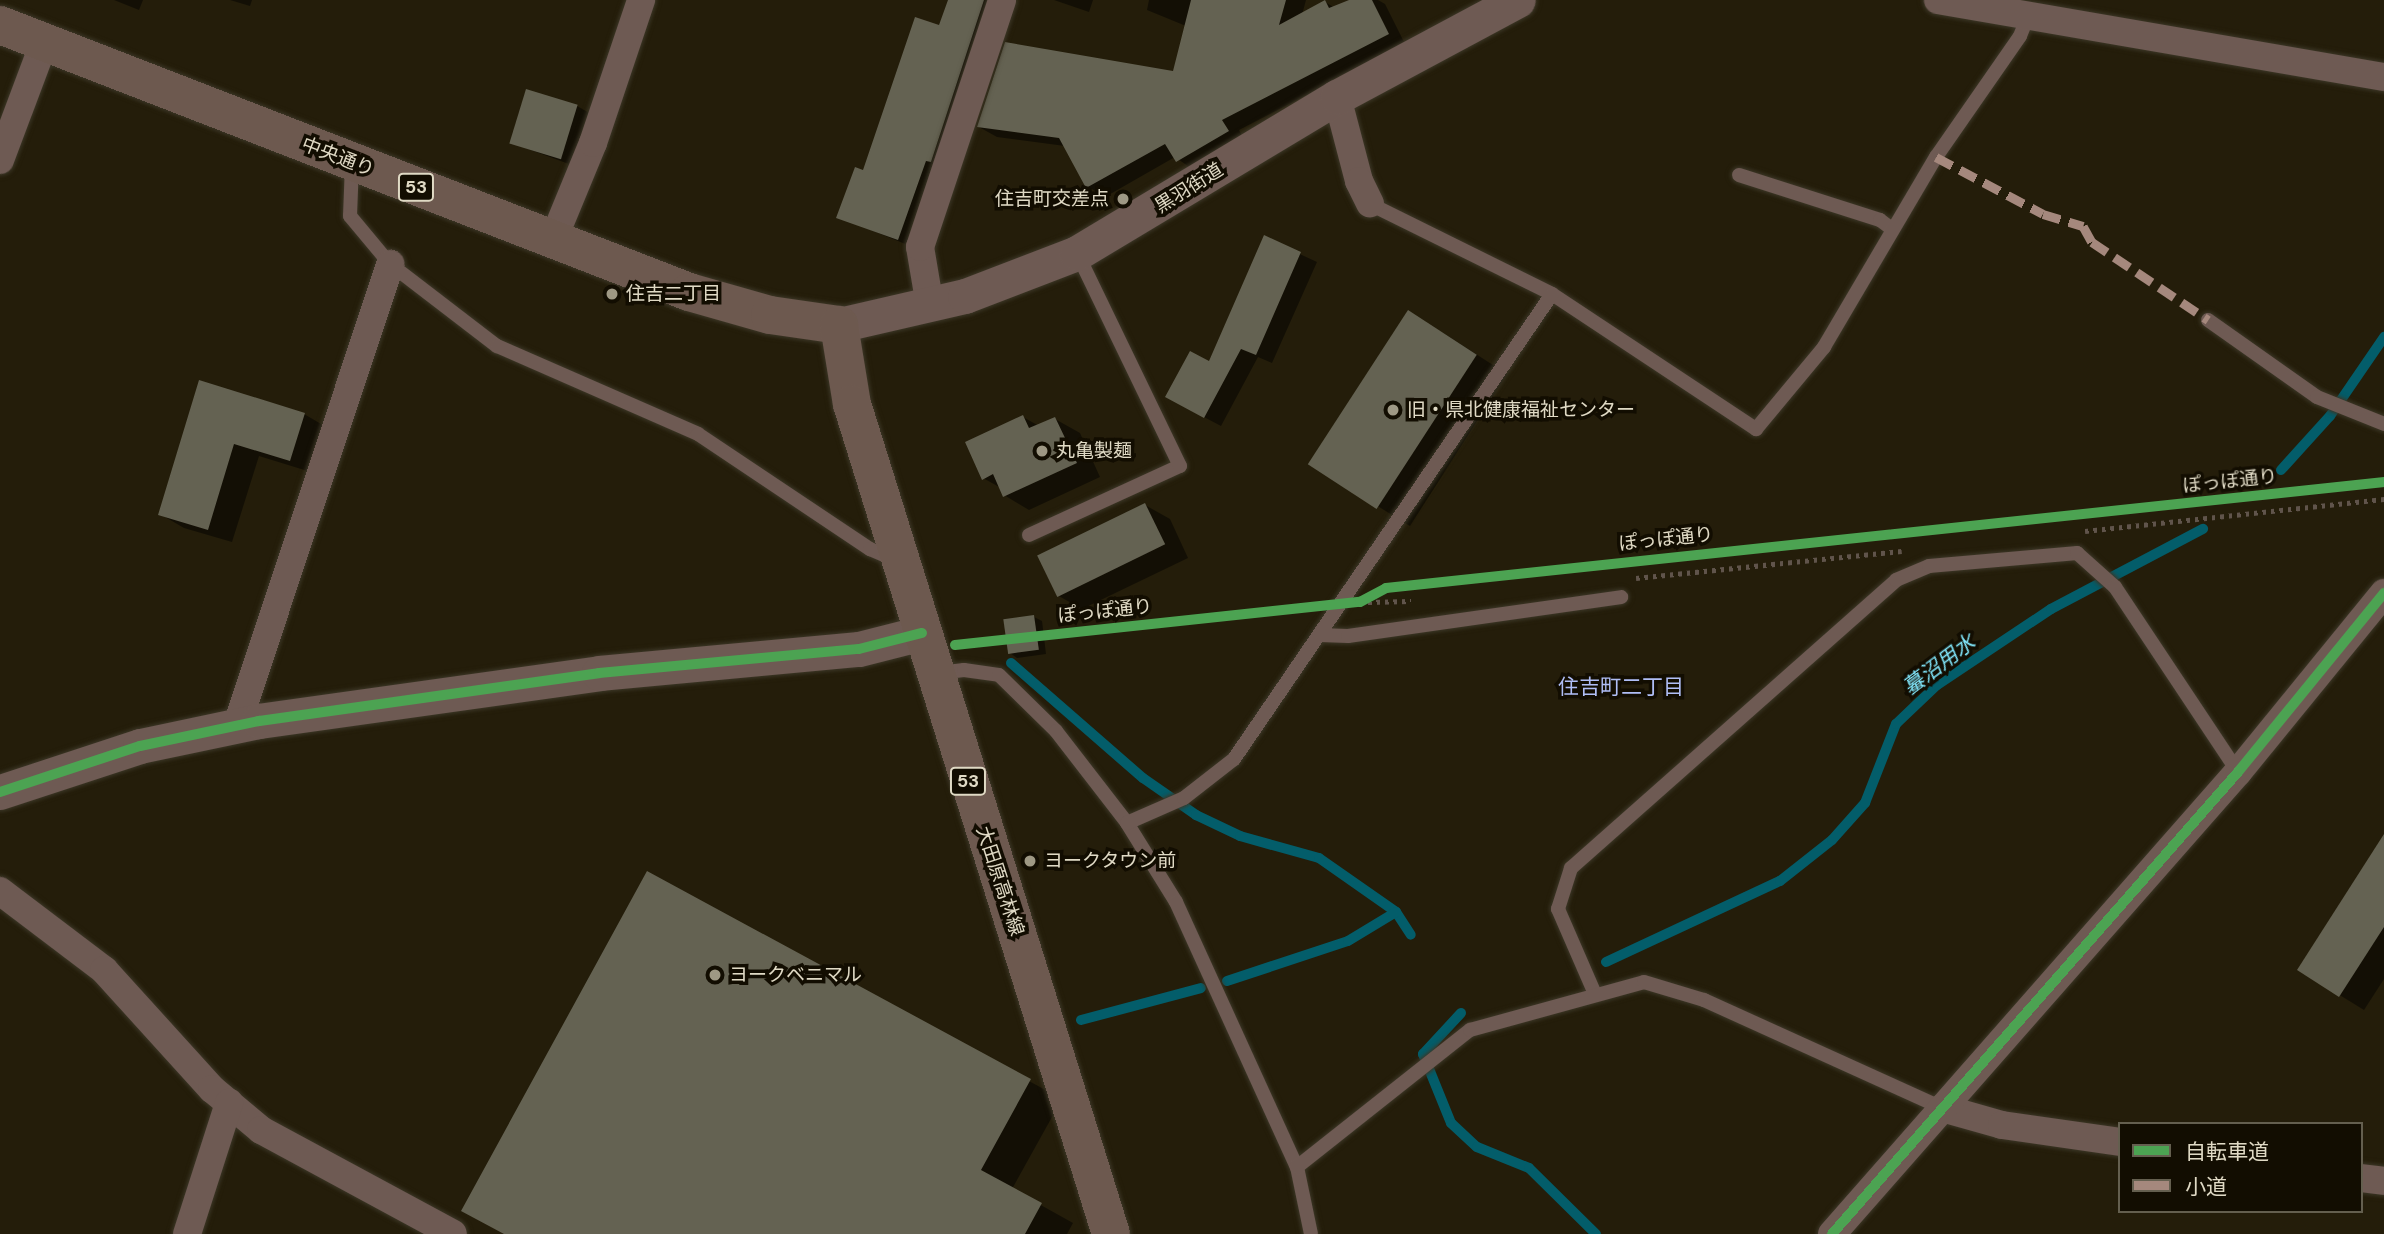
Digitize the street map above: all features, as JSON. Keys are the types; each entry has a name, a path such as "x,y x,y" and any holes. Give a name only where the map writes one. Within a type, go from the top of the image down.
{"main road":[{"name":"中央通り","path":"0,25 689,292 770,315 839,325"},
{"name":"大田原高林線","path":"839,325 849,395 1111,1234"}],"street":[{"path":"553,240 593,143 641,0"},
{"path":"930,306 920,247 1002,0"},
{"name":"黒羽街道","path":"839,325 930,306 1030,275 1077,253 1337,97 1518,0"},
{"path":"1938,0 2384,77"},
{"path":"0,160 44,43"},
{"path":"1337,97 1359,181 1370,204"},
{"path":"237,725 390,264"},
{"path":"1832,1234 2238,772 2384,593"},
{"path":"0,792 141,746 237,725 599,673 859,649 922,634"},
{"path":"0,891 104,970 229,1103 261,1130 453,1234"},
{"path":"187,1234 229,1103"},
{"path":"1942,1108 2002,1125 2118,1142"},
{"path":"2363,1178 2384,1181"}],"lane":[{"path":"1370,204 1406,218 1552,294 1756,429 1824,347 1892,229 2020,36 2028,16"},
{"path":"352,162 350,216 390,264 497,346 698,434 870,549 900,561"},
{"path":"1739,175 1880,220 1892,229"},
{"path":"1029,535 1180,466 1077,253"},
{"path":"1127,823 1184,798 1234,759 1552,294"},
{"path":"2208,320 2317,397 2384,424"},
{"path":"1595,994 1558,909 1571,868 1896,580 1929,566 2077,553 2115,587 2238,772"},
{"path":"1320,635 1348,636 1621,597"},
{"path":"934,674 964,670 999,675 1056,731 1127,823 1176,902 1297,1167 1311,1234"},
{"path":"1297,1167 1470,1030 1644,982 1704,1000 1942,1108"}],"path":[{"path":"2079,531 2384,499"},
{"path":"1623,579 1913,550"},
{"path":"1360,602 1386,588"},
{"path":"1340,604 1417,600"}],"building":[{"path":"948,0 984,0 931,162 926,161 898,240 836,218 855,167 863,170 915,17 939,25"},
{"path":"1191,0 1286,0 1279,25 1325,0 1329,8 1349,0 1372,0 1389,34 1222,120 1229,131 1176,162 1165,144 1086,188 1059,138 977,127 1005,42 1173,71"},
{"path":"526,89 578,105 561,159 509,144"},
{"path":"1264,235 1301,252 1256,355 1241,349 1204,418 1165,397 1190,351 1209,361"},
{"name":"旧・県北健康福祉センター","path":"1408,310 1477,355 1377,509 1308,464"},
{"path":"199,380 305,413 290,461 234,444 208,530 158,515"},
{"path":"1023,415 1029,428 1055,417 1077,463 1003,497 993,474 982,480 965,442"},
{"path":"1145,503 1165,544 1057,597 1037,556"},
{"path":"1034,615 1039,650 1008,654 1003,619"},
{"path":"2384,834 2384,927 2339,997 2297,970"},
{"name":"ヨークベニマル","path":"647,871 1031,1079 981,1170 1042,1203 1025,1234 504,1234 461,1211"}],"waterway":[{"name":"蟇沼用水","path":"2281,470 2330,416 2384,337"},
{"name":"蟇沼用水","path":"1606,962 1780,881 1832,840 1865,803 1896,724 1937,685 2051,609 2203,529"},
{"path":"1011,663 1143,778 1196,815 1240,836 1319,858 1396,912 1411,935"},
{"path":"1227,981 1348,941 1396,912"},
{"path":"1081,1020 1201,988"},
{"path":"1461,1013 1423,1054 1451,1123 1477,1147 1529,1168 1596,1234"}],"marked path":[{"path":"1936,157 2043,214 2083,226 2092,242 2208,320"}],"cycle path":[{"name":"ぽっぽ通り","path":"955,645 1360,602 1386,588 2384,482"},
{"path":"1832,1234 2238,772 2384,593"},
{"path":"0,792 140,746 259,721 599,673 859,649 922,633"}],"place":[{"name":"住吉町交差点","path":"1123,199"},
{"name":"住吉二丁目","path":"612,294"},
{"name":"旧・県北健康福祉センター","path":"1393,410"},
{"name":"丸亀製麺","path":"1042,451"},
{"name":"ヨークタウン前","path":"1030,861"},
{"name":"ヨークベニマル","path":"715,975"}],"district":[{"name":"住吉町二丁目","path":"1621,687"}]}
